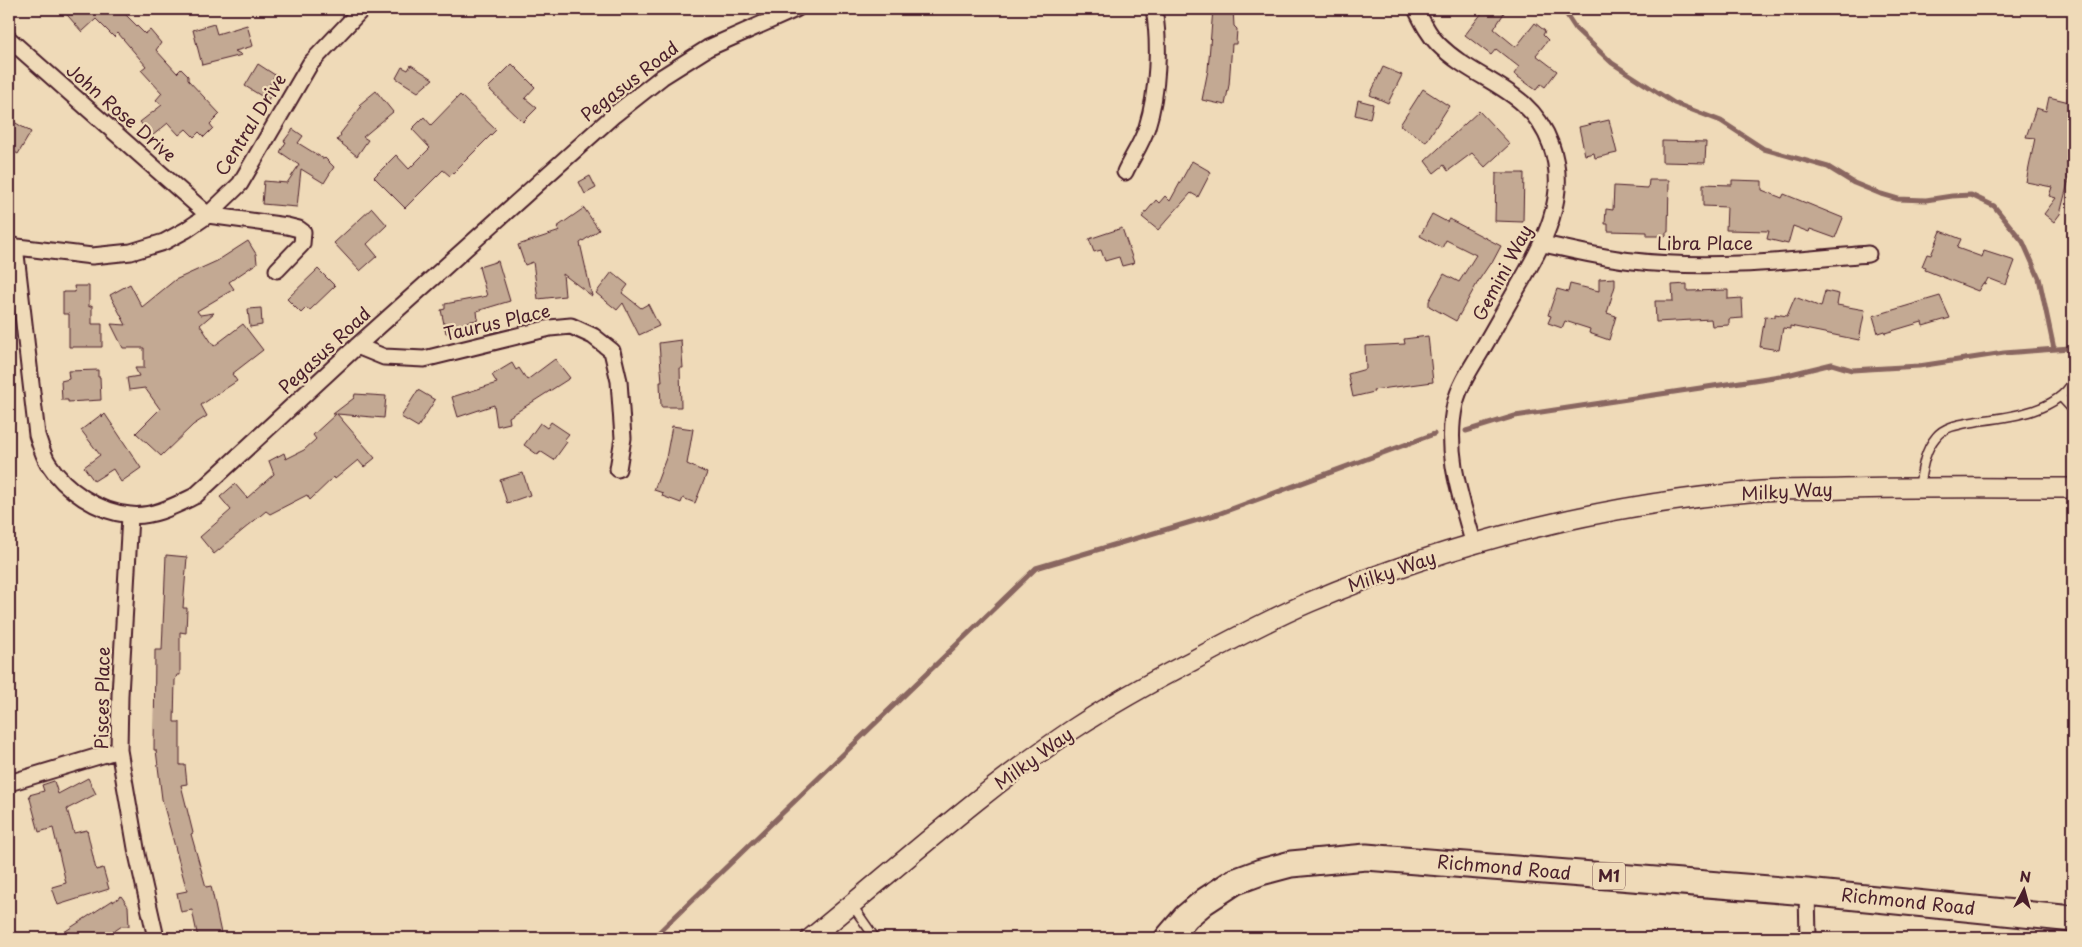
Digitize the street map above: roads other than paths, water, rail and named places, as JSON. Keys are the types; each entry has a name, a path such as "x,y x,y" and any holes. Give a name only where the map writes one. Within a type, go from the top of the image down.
{"highway":[{"name":"Richmond Road","path":"1168,938 1199,906 1234,882 1291,864 1335,859 1375,858 1807,892 2073,919"}],"street":[{"name":"Central Drive","path":"12,246 92,256 131,252 164,242 208,215 240,184 310,64 362,9"},
{"name":"Pegasus Road","path":"12,246 37,435 46,462 59,480 77,495 101,507 130,516 164,510 195,496 357,346 614,115 662,77 708,48 796,9"},
{"path":"1125,172 1147,127 1152,102 1158,32 1154,9"},
{"name":"Gemini Way","path":"1416,9 1423,23 1438,44 1468,67 1528,106 1543,124 1552,148 1557,178 1556,206 1543,244 1468,375 1455,402 1451,433 1452,465 1474,545"},
{"name":"John Rose Drive","path":"9,39 208,215"},
{"path":"208,215 299,229 303,232 302,244 277,270"},
{"name":"Libra Place","path":"1543,244 1631,261 1680,265 1770,263 1868,254"},
{"name":"Taurus Place","path":"357,346 384,357 424,359 550,328 572,326 593,336 612,351 619,381 623,438 618,469"},
{"name":"Milky Way","path":"811,938 985,795 1046,748 1075,729 1150,683 1244,633 1310,602 1390,571 1474,545 1575,518 1677,501 1761,491 2073,488"},
{"name":"Pisces Place","path":"130,516 120,695 119,750 137,854 156,938"},
{"path":"9,783 119,750"},
{"path":"1807,892 1808,938"}],"lane":[{"path":"1919,488 1929,448 1936,436 1947,428 2026,412 2048,404 2061,397 2073,381"},
{"path":"2061,397 2073,410"},
{"path":"852,905 875,938"}],"waterway":[{"path":"1563,9 1576,29 1612,63 1674,103 1721,121 1764,149 1828,167 1854,183 1898,199 1926,200 1971,195 1994,206 2023,242 2039,278 2054,349"},
{"path":"1466,431 1515,416 1787,375 1832,364 1852,370 1919,366 2004,353 2070,348"},
{"path":"653,938 1036,568 1218,514 1434,434"}]}
